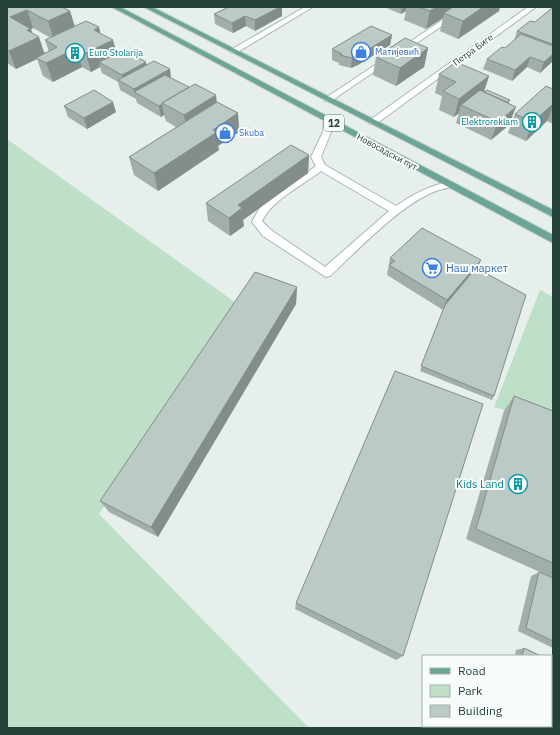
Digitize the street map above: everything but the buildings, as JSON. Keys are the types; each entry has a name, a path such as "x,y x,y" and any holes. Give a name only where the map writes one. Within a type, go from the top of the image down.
{"main road":[{"name":"Новосадски пут","path":"115,7 448,185 553,239"},
{"name":"Новосадски пут","path":"147,7 553,214"}],"street":[{"path":"233,51 310,7"},
{"path":"328,99 467,7"},
{"name":"Петра Биге","path":"373,122 533,7"},
{"path":"328,120 327,132 316,157 321,167 396,211"},
{"path":"321,167 270,203 262,211 258,222 267,233 326,273 396,211 428,190 434,187 448,185"}],"green space":[{"path":"7,139 239,305 99,514 309,728 7,728"},
{"path":"540,290 553,297 553,424 494,407"}],"place":[{"name":"Матијевић","path":"361,52"},
{"name":"Euro Stolarija","path":"75,53"},
{"name":"Elektroreklam","path":"532,122"},
{"name":"Skuba","path":"225,133"},
{"name":"Наш маркет","path":"432,268"},
{"name":"Kids Land","path":"518,484"}]}
